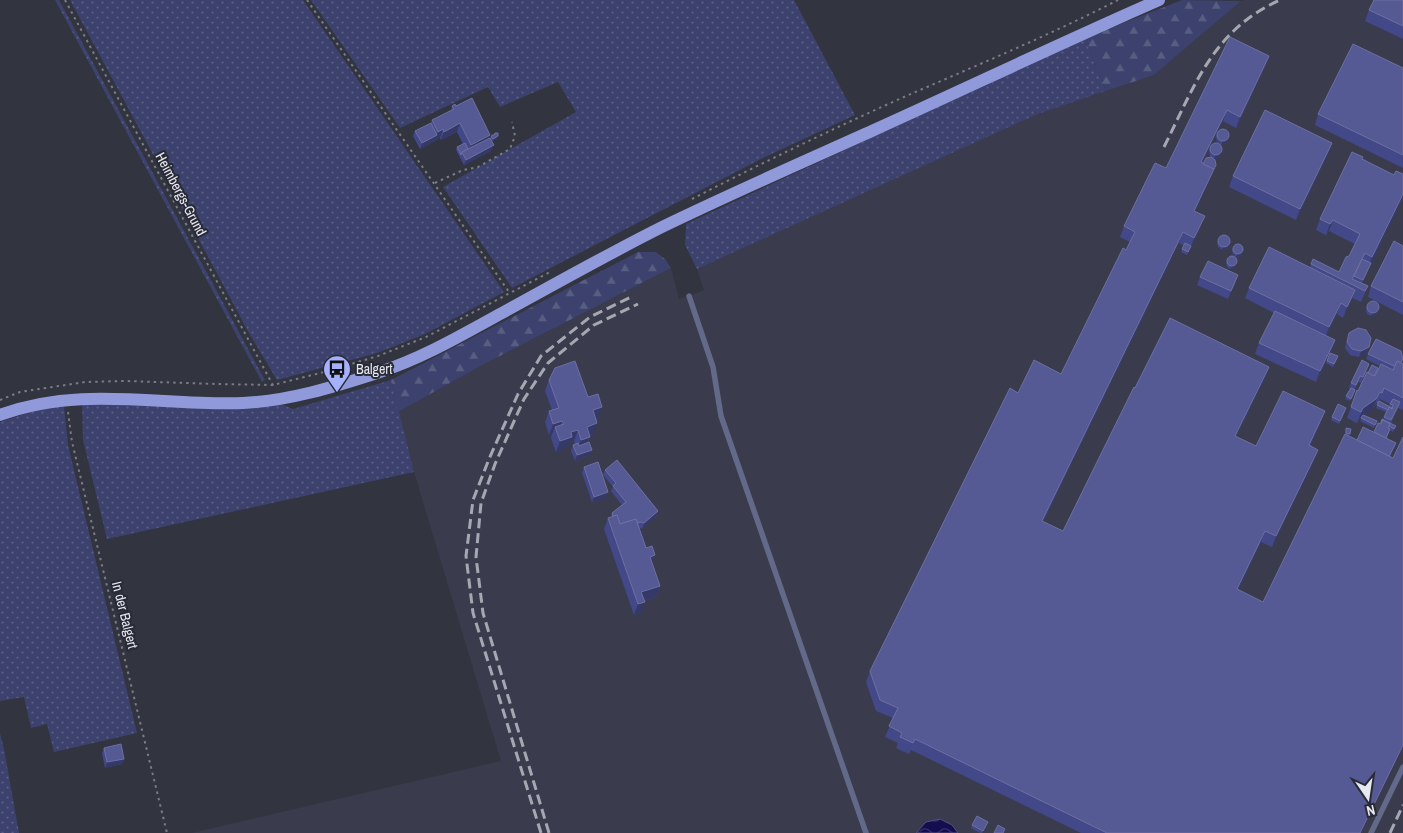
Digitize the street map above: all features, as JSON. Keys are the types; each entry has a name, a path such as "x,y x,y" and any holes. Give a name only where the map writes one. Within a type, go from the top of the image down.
{"main road":[{"path":"0,415 23,406 120,398 201,403 244,403 310,392 381,372 422,354 663,227 1159,0"}],"lane":[{"path":"689,296 713,367 721,416 866,833"},
{"path":"1371,833 1403,767"}],"path":[{"name":"Heimbergs-Grund","path":"65,0 280,398"},
{"path":"307,0 518,304"},
{"path":"685,202 763,162 859,117 1057,30 1118,0"},
{"path":"435,183 463,170 478,167 510,149 515,136 512,122"},
{"path":"0,400 20,392 85,382 126,381 273,385 324,372 426,337 554,270"},
{"name":"In der Balgert","path":"66,401 72,442 167,833"}],"shaded area":[{"path":"1244,0 1403,0 1403,833 192,833 501,761 414,472 398,412 486,363 671,268 679,299 689,296 704,290 697,269 1038,114 1154,75"}],"green space":[{"path":"55,0 59,0 265,380 262,382"},
{"path":"70,0 303,0 504,292 425,334 377,353 277,380 249,333"},
{"path":"311,0 794,0 855,115 761,159 512,288 443,187 576,112 558,82 500,107 488,87 400,128"},
{"path":"1182,0 1241,1 1154,75 1106,91 1085,38"},
{"path":"1085,38 1106,91 1038,114 697,269 685,245 686,224"},
{"path":"638,252 656,252 665,259 671,268 486,363 398,412 391,380"},
{"path":"391,380 414,472 107,539 83,440 82,403 281,404 293,409"},
{"path":"64,406 68,445 137,733 54,752 47,724 31,728 24,697 0,701 0,422 36,410"},
{"path":"0,733 4,749 19,833 0,833"}],"water":[{"path":"940,819 952,825 958,833 916,833 926,822"}],"building":[{"path":"1374,0 1403,0 1403,26 1369,10"},
{"path":"1230,37 1269,56 1240,117 1227,110 1201,162 1214,169 1194,211 1205,216 1194,238 1183,232 1042,521 1063,531 1170,318 1269,367 1235,436 1256,446 1283,391 1325,411 1309,445 1318,450 1276,536 1265,531 1237,589 1263,602 1345,434 1393,458 1403,437 1403,745 1360,833 1107,833 915,739 913,743 900,737 902,733 889,726 898,708 880,700 870,671 1010,388 1018,393 1034,360 1061,374 1123,248 1126,250 1135,232 1124,226 1155,163 1166,168"},
{"path":"1353,44 1403,68 1403,155 1318,114"},
{"path":"472,98 490,135 471,145 460,123 444,132 443,129 438,132 432,120 454,109 452,106 455,104 456,106"},
{"path":"1265,110 1332,143 1300,209 1233,176"},
{"path":"431,123 437,135 422,143 415,131"},
{"path":"1221,129 1225,129 1229,135 1225,141 1221,141 1217,137 1217,133"},
{"path":"498,133 498,136 493,139 491,137"},
{"path":"490,138 494,145 466,160 462,152"},
{"path":"465,143 468,149 462,152 461,155 457,147"},
{"path":"1214,143 1218,143 1222,149 1218,155 1214,155 1210,151 1210,147"},
{"path":"1352,152 1394,175 1396,171 1403,174 1403,194 1372,257 1365,253 1352,279 1368,286 1365,291 1311,264 1313,259 1339,272 1360,234 1333,220 1330,224 1320,219"},
{"path":"1211,157 1215,160 1216,165 1214,169 1203,164 1206,158"},
{"path":"1222,235 1226,235 1230,241 1226,247 1222,247 1218,243 1218,239"},
{"path":"1394,241 1403,246 1403,302 1371,286"},
{"path":"1185,243 1191,246 1188,252 1182,249"},
{"path":"1236,244 1240,244 1243,249 1242,253 1236,254 1233,251 1233,247"},
{"path":"1269,247 1355,290 1347,307 1341,303 1329,327 1249,288"},
{"path":"1230,256 1234,256 1237,261 1236,265 1230,266 1227,263 1227,259"},
{"path":"1362,259 1371,263 1363,280 1354,276"},
{"path":"1208,261 1238,275 1231,291 1200,277"},
{"path":"1373,301 1379,307 1373,313 1367,307"},
{"path":"1275,311 1335,340 1320,371 1259,343"},
{"path":"1358,328 1366,330 1371,338 1369,347 1361,351 1352,349 1347,342 1349,333"},
{"path":"1376,339 1401,351 1403,359 1401,363 1397,361 1394,366 1368,354"},
{"path":"1330,353 1338,356 1334,364 1327,361"},
{"path":"1362,360 1369,364 1363,377 1360,376 1356,385 1351,383"},
{"path":"575,361 588,397 598,394 602,407 593,410 597,423 587,427 590,437 581,440 578,430 571,432 572,437 560,441 555,427 564,424 562,421 553,424 549,411 559,408 549,380 555,368"},
{"path":"1397,361 1403,364 1403,398 1384,388 1382,393 1380,392 1376,399 1363,408 1361,412 1351,407 1357,390 1367,372 1375,376 1381,364 1393,370"},
{"path":"1372,365 1378,368 1374,376 1368,373"},
{"path":"1351,388 1355,390 1351,399 1346,396"},
{"path":"1393,399 1400,402 1391,420 1384,417 1389,407 1392,409 1393,405 1390,404"},
{"path":"1379,401 1392,408 1392,409 1389,407 1388,410 1377,405"},
{"path":"1338,404 1346,408 1340,421 1332,417"},
{"path":"1363,415 1377,421 1375,425 1361,418"},
{"path":"1382,419 1396,426 1394,429 1383,420 1381,423"},
{"path":"1383,420 1390,424 1386,438 1374,432 1378,423 1381,424"},
{"path":"1363,427 1396,443 1389,456 1357,440"},
{"path":"1346,428 1351,429 1350,434 1346,433"},
{"path":"589,442 592,450 577,455 573,445 578,443 579,446"},
{"path":"617,460 658,511 644,523 638,523 636,519 620,524 617,515 613,516 612,513 626,502 613,486 616,483 605,470"},
{"path":"598,462 608,492 594,497 584,467"},
{"path":"617,515 620,524 636,519 646,548 652,546 655,555 650,557 660,586 641,592 645,602 638,604 608,518"},
{"path":"121,744 124,759 107,762 104,748"},
{"path":"977,816 988,822 983,831 972,825"},
{"path":"998,825 1005,829 1003,833 994,833"}],"railway":[{"path":"1164,147 1197,81 1222,43 1257,12 1280,0"},
{"path":"541,833 473,613 466,556 473,500 518,394 541,356 590,317 633,296"},
{"path":"549,833 483,613 476,557 481,503 495,464 524,399 548,363 594,325 638,304"},
{"path":"1390,833 1403,805"}],"place":[{"name":"Balgert","path":"337,393"}]}
